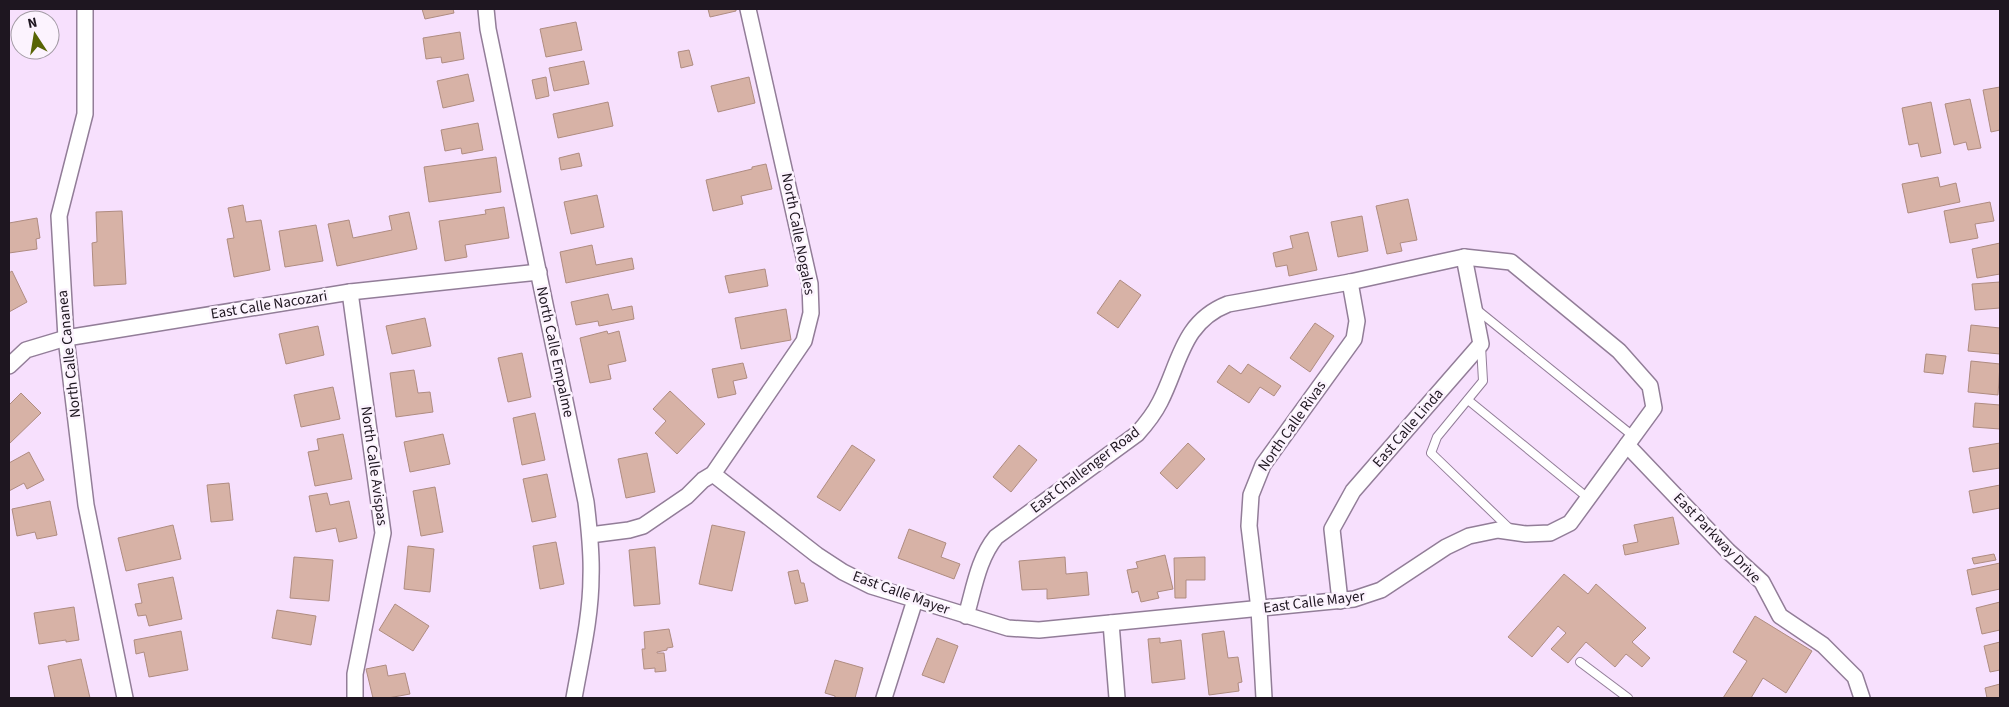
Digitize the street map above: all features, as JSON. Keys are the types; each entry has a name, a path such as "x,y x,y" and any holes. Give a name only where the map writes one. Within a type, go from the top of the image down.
{"street":[{"name":"North Calle Cananea","path":"85,9 85,114 59,216 66,338 86,505 126,698"},
{"name":"North Calle Empalme","path":"486,9 488,29 586,502 590,535 591,577 588,614 574,698"},
{"name":"North Calle Nogales","path":"590,535 644,526 687,496 703,480 713,474 804,341 810,313 811,291 808,270 748,9"},
{"name":"East Calle Mayer","path":"713,474 817,555 843,572 871,586 994,625 1024,630 1340,601 1368,596 1381,590 1446,547 1469,536 1498,530 1526,534 1550,533 1570,523 1654,408 1650,386 1619,351 1511,262 1464,258"},
{"name":"East Challenger Road","path":"966,616 981,563 992,543 1002,532 1137,434 1157,407 1185,341 1200,321 1213,310 1228,304 1350,282 1464,258"},
{"path":"1464,258 1481,344"},
{"name":"East Calle Nacozari","path":"9,366 26,350 66,338 350,292 539,272"},
{"name":"North Calle Rivas","path":"1264,698 1259,609 1249,515 1254,484 1268,457 1354,339 1357,321 1350,282"},
{"name":"North Calle Avispas","path":"350,292 383,533 355,674 355,698"},
{"name":"East Calle Linda","path":"1340,601 1332,529 1353,491 1481,344"},
{"name":"East Parkway Drive","path":"1630,440 1728,551 1762,582 1780,616 1823,645 1855,677 1862,698"},
{"path":"884,698 915,600"},
{"path":"1111,623 1117,698"}],"lane":[{"path":"1474,307 1630,440"},
{"path":"1481,344 1483,381 1437,437 1431,453 1514,532"},
{"path":"1468,400 1588,498"},
{"path":"1580,662 1628,698"}],"building":[{"path":"422,9 453,9 454,13 425,19"},
{"path":"708,9 736,9 736,11 710,17"},
{"path":"576,22 582,50 546,57 540,29"},
{"path":"460,32 464,59 442,63 441,57 426,59 423,38"},
{"path":"689,50 693,65 681,68 678,52"},
{"path":"584,61 589,84 554,91 549,68"},
{"path":"468,74 474,101 443,108 437,81"},
{"path":"546,77 549,96 536,99 532,80"},
{"path":"749,77 755,103 718,112 711,86"},
{"path":"2000,87 2000,130 1991,132 1983,90"},
{"path":"1970,99 1981,148 1968,150 1966,142 1954,145 1945,104"},
{"path":"608,102 613,126 558,138 553,114"},
{"path":"1931,102 1941,153 1921,157 1918,143 1909,145 1902,108"},
{"path":"478,123 483,150 462,154 461,148 445,151 441,130"},
{"path":"579,153 582,166 561,170 559,158"},
{"path":"496,157 501,192 429,202 424,167"},
{"path":"766,164 772,189 741,196 743,204 713,211 706,180"},
{"path":"1938,177 1940,187 1956,183 1960,202 1908,213 1902,184"},
{"path":"597,195 604,227 571,234 564,202"},
{"path":"1408,199 1417,240 1400,243 1402,251 1387,254 1376,206"},
{"path":"1990,202 1994,221 1975,224 1978,238 1950,243 1944,211"},
{"path":"243,205 246,222 261,220 270,270 234,277 227,239 234,238 228,208"},
{"path":"504,207 509,238 465,245 467,257 445,261 439,221 486,214 485,210"},
{"path":"122,211 126,284 94,286 92,243 97,242 96,212"},
{"path":"409,212 417,249 337,266 328,224 349,220 353,238 392,230 389,216"},
{"path":"1362,216 1368,251 1338,257 1331,222"},
{"path":"37,218 40,238 36,239 37,249 9,253 9,223"},
{"path":"316,225 323,261 285,267 279,231"},
{"path":"1308,232 1317,270 1289,276 1287,265 1276,267 1273,253 1293,248 1290,236"},
{"path":"2000,243 2000,274 1977,278 1972,249"},
{"path":"592,245 596,265 632,258 634,269 566,283 560,252"},
{"path":"765,269 768,286 729,293 725,276"},
{"path":"12,271 27,302 9,312 9,273"},
{"path":"1120,280 1141,295 1118,328 1097,313"},
{"path":"2000,282 2000,308 1975,310 1972,284"},
{"path":"608,294 612,310 632,306 634,319 599,326 598,321 576,325 571,302"},
{"path":"786,309 791,340 741,349 735,318"},
{"path":"425,318 431,346 392,354 386,326"},
{"path":"1315,323 1334,336 1310,372 1290,358"},
{"path":"1971,325 2000,328 2000,354 1968,351"},
{"path":"318,326 324,355 286,364 279,334"},
{"path":"607,331 608,334 619,331 626,361 608,365 611,379 590,383 580,338"},
{"path":"522,353 531,397 508,402 498,358"},
{"path":"1926,354 1946,356 1943,374 1924,372"},
{"path":"1971,361 2000,364 1998,395 1968,392"},
{"path":"743,363 747,378 733,381 736,394 718,398 712,369"},
{"path":"1248,364 1281,386 1274,396 1260,387 1249,403 1217,382 1229,365 1241,374"},
{"path":"414,370 418,393 430,392 433,412 396,417 390,373"},
{"path":"333,387 340,419 301,427 294,395"},
{"path":"670,391 705,424 677,454 655,433 666,421 653,409"},
{"path":"21,393 41,413 9,444 9,405"},
{"path":"1975,403 2000,405 2000,429 1973,427"},
{"path":"535,413 545,460 522,465 513,418"},
{"path":"343,434 352,479 315,486 308,452 319,450 317,439"},
{"path":"443,434 450,464 410,472 404,442"},
{"path":"1188,443 1205,459 1177,489 1160,473"},
{"path":"2000,443 2000,468 1973,472 1969,448"},
{"path":"852,445 875,460 840,511 817,497"},
{"path":"1019,445 1037,460 1011,492 993,477"},
{"path":"29,452 44,480 27,489 24,483 9,491 9,463"},
{"path":"647,453 655,492 626,498 618,459"},
{"path":"547,474 556,517 532,522 523,479"},
{"path":"229,483 233,520 211,522 207,485"},
{"path":"2000,485 2000,508 1973,513 1969,491"},
{"path":"435,487 443,532 421,536 413,491"},
{"path":"327,493 330,505 349,501 357,538 339,542 336,528 316,532 309,496"},
{"path":"50,501 57,535 37,539 35,532 17,536 12,509"},
{"path":"1673,517 1679,544 1625,555 1623,545 1638,542 1634,525"},
{"path":"173,525 181,559 126,571 118,538"},
{"path":"712,525 745,532 732,591 699,584"},
{"path":"909,529 946,543 941,557 960,564 954,579 898,558"},
{"path":"556,542 564,584 540,589 533,546"},
{"path":"408,546 434,549 430,592 404,589"},
{"path":"655,547 660,604 634,606 629,550"},
{"path":"1994,554 1996,560 1974,564 1972,558"},
{"path":"1165,555 1173,589 1157,592 1159,598 1141,602 1138,591 1132,593 1127,570 1138,568 1136,562"},
{"path":"294,557 333,560 329,601 290,598"},
{"path":"1065,557 1066,574 1087,572 1089,595 1047,599 1047,589 1022,590 1019,561"},
{"path":"1205,557 1205,580 1186,580 1186,598 1175,598 1174,558"},
{"path":"2000,563 2000,589 1972,595 1967,570"},
{"path":"798,570 801,583 804,583 808,601 795,604 788,572"},
{"path":"1564,574 1588,594 1596,584 1646,628 1632,642 1650,658 1642,667 1626,654 1615,667 1586,642 1568,663 1551,649 1566,633 1558,626 1532,657 1508,637"},
{"path":"173,577 182,619 149,626 146,615 138,616 135,604 142,603 138,584"},
{"path":"2000,602 2000,630 1982,634 1976,608"},
{"path":"395,604 429,626 413,651 379,630"},
{"path":"74,607 79,640 39,644 34,613"},
{"path":"277,610 316,616 311,645 272,638"},
{"path":"1755,616 1812,651 1786,693 1763,678 1751,698 1723,698 1747,661 1733,652"},
{"path":"669,629 673,647 657,652 664,653 666,671 655,672 655,668 644,669 642,649 645,649 644,632"},
{"path":"181,631 188,670 149,677 144,652 136,654 134,640"},
{"path":"1224,631 1228,658 1238,657 1242,682 1238,683 1239,691 1209,695 1202,634"},
{"path":"937,638 958,646 944,683 922,675"},
{"path":"1160,638 1160,643 1181,640 1185,679 1152,683 1148,639"},
{"path":"2000,642 2000,670 1990,672 1984,646"},
{"path":"81,659 90,698 55,698 48,666"},
{"path":"835,660 863,668 855,698 835,698 835,696 825,693"},
{"path":"386,665 388,676 405,673 410,694 388,698 373,698 366,669"},
{"path":"2000,684 2000,698 1987,698 1985,688"}]}
